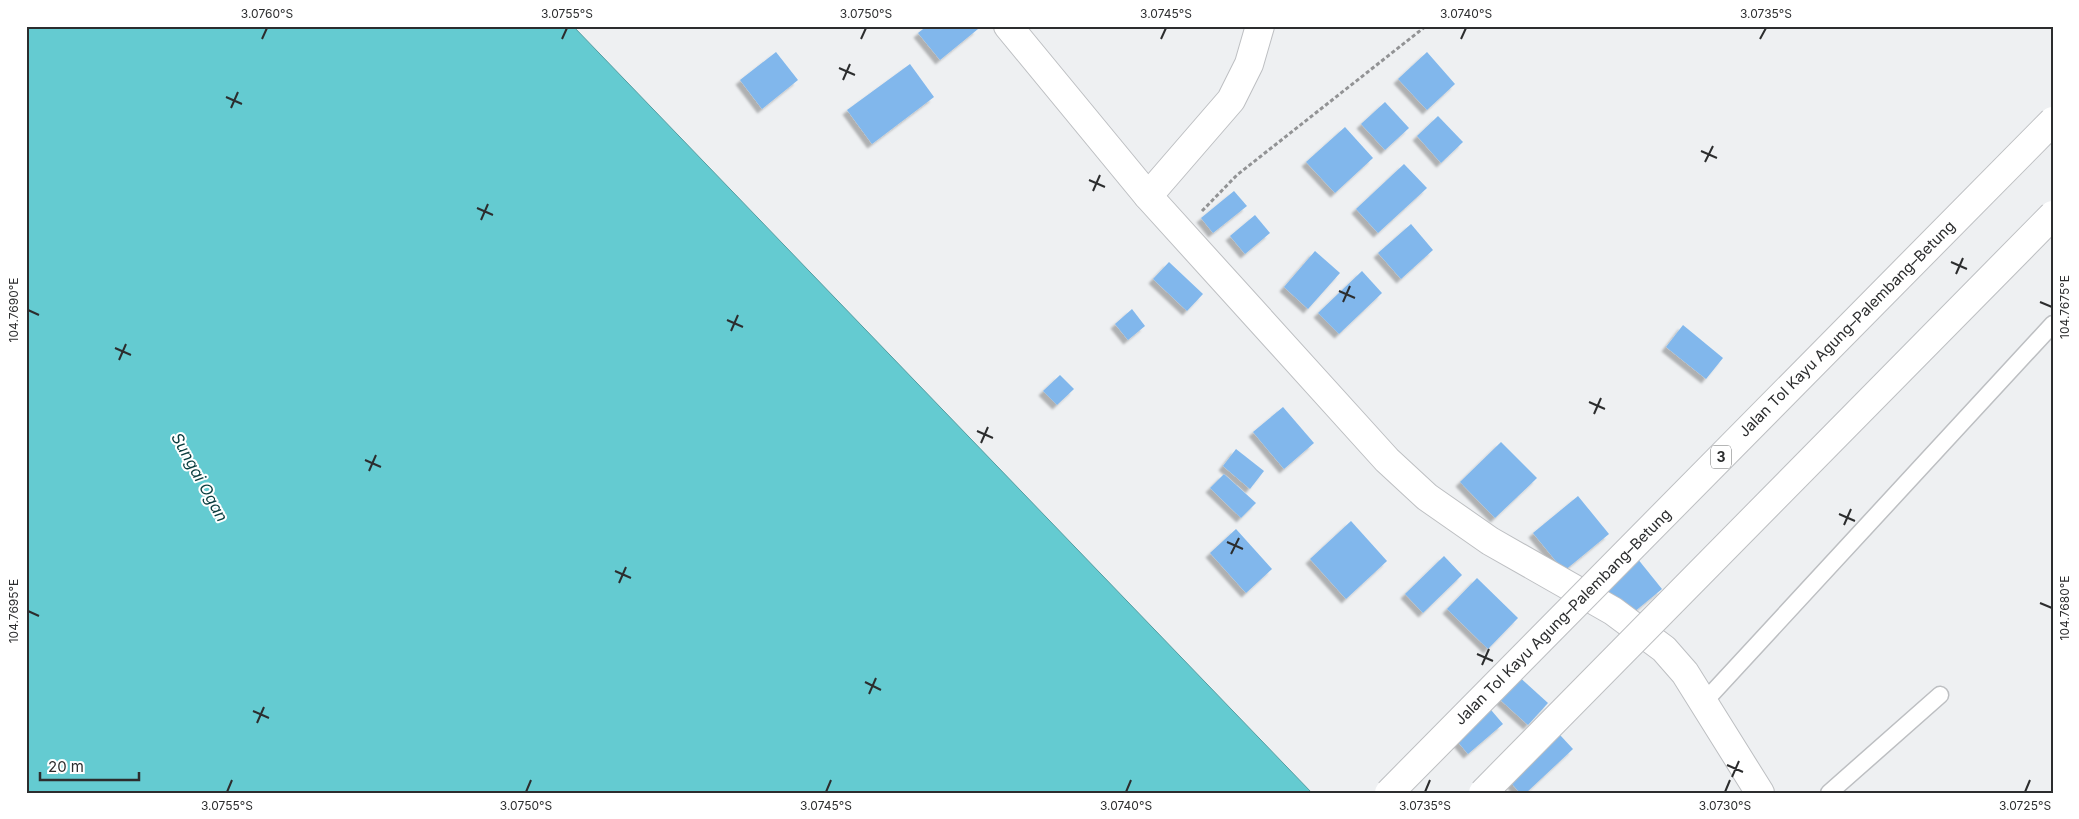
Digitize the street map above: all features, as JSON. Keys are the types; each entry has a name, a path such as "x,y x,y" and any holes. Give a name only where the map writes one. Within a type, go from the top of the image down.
{"main road":[{"path":"1008,26 1148,196 1387,460 1427,496 1490,541 1613,611 1664,649 1684,672 1760,793"},
{"path":"1148,196 1231,100 1249,64 1260,26"},
{"name":"Jalan Tol Kayu Agung–Palembang–Betung","path":"1389,793 2053,121"},
{"path":"1483,793 2053,215"}],"lane":[{"path":"1704,702 2053,324"},
{"path":"1829,793 1940,695"}],"path":[{"path":"1180,232 1237,174 1426,26"}],"water":[{"name":"Sungai Ogan","path":"26,26 573,26 1312,793 26,793"}],"building":[{"path":"927,26 975,26 978,29 940,60 918,33"},
{"path":"776,52 798,80 762,109 740,80"},
{"path":"1427,52 1455,84 1427,110 1398,79"},
{"path":"910,64 934,97 872,144 847,110"},
{"path":"1385,102 1409,128 1385,150 1361,124"},
{"path":"1438,116 1463,142 1441,163 1417,136"},
{"path":"1345,127 1373,158 1335,193 1306,162"},
{"path":"1404,164 1427,188 1378,233 1356,209"},
{"path":"1234,191 1247,206 1213,233 1201,218"},
{"path":"1255,215 1270,233 1245,254 1230,236"},
{"path":"1411,224 1433,250 1401,279 1378,253"},
{"path":"1315,251 1340,273 1308,309 1284,287"},
{"path":"1169,262 1203,294 1187,311 1153,279"},
{"path":"1362,271 1382,293 1339,334 1318,313"},
{"path":"1132,309 1145,326 1128,340 1115,324"},
{"path":"1683,325 1723,358 1706,379 1666,347"},
{"path":"1060,375 1074,389 1057,405 1043,391"},
{"path":"1283,407 1314,443 1284,469 1253,432"},
{"path":"1501,442 1537,478 1495,518 1460,482"},
{"path":"1236,449 1264,471 1250,489 1223,466"},
{"path":"1224,474 1256,503 1241,518 1210,488"},
{"path":"1578,496 1609,534 1564,571 1533,533"},
{"path":"1351,521 1387,561 1346,599 1310,559"},
{"path":"1236,529 1272,569 1246,593 1210,553"},
{"path":"1444,556 1462,575 1423,613 1405,594"},
{"path":"1637,558 1662,589 1628,617 1603,585"},
{"path":"1477,578 1518,618 1488,649 1447,609"},
{"path":"1516,674 1548,703 1528,725 1496,696"},
{"path":"1486,704 1503,724 1468,754 1452,735"},
{"path":"1548,722 1573,749 1526,793 1520,793 1498,768"}]}
